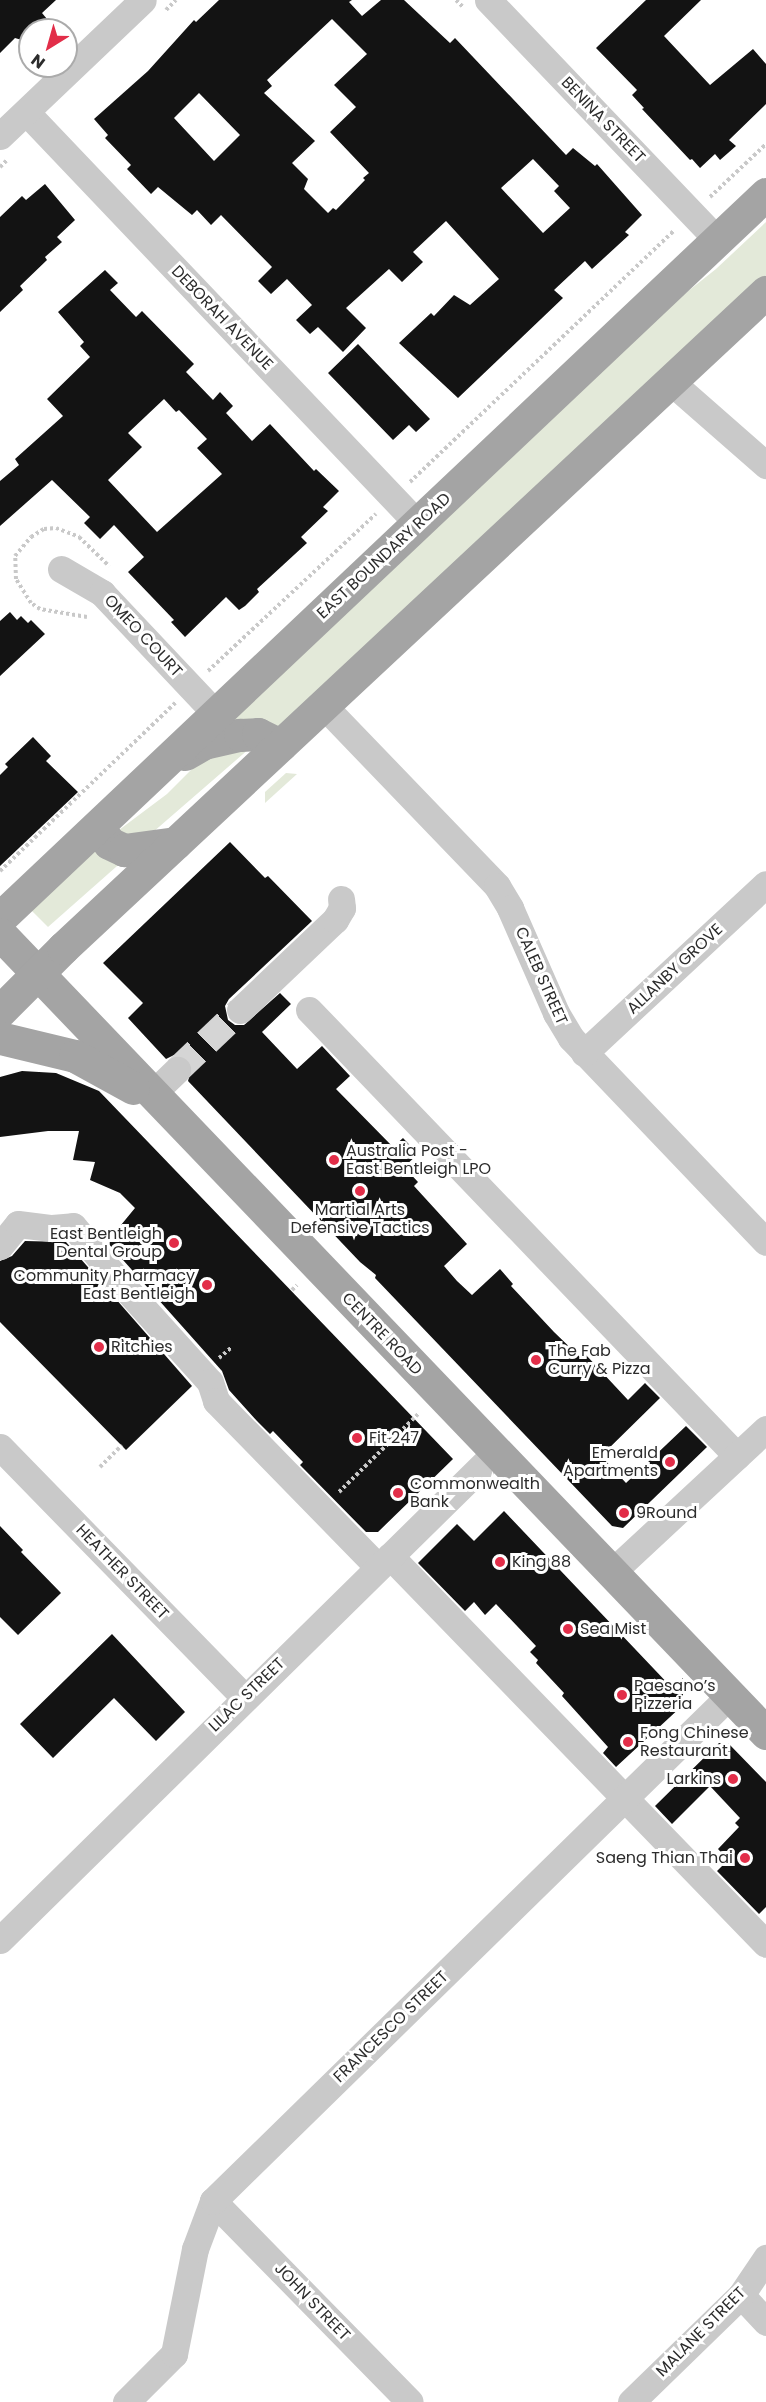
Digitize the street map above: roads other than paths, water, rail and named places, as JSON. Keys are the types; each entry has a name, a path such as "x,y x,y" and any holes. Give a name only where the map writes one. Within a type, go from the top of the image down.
{"main road":[{"name":"EAST BOUNDARY ROAD","path":"0,918 766,194"},
{"path":"0,1011 176,843 766,291"},
{"path":"151,777 204,743 222,738 258,734 281,745"},
{"path":"98,827 110,843 124,850 176,843"},
{"name":"CENTRE ROAD","path":"0,934 766,1733"},
{"path":"0,1038 75,1056 156,1099"}],"street":[{"path":"0,136 142,0"},
{"name":"BENINA STREET","path":"488,0 717,240"},
{"name":"DEBORAH AVENUE","path":"26,112 418,524"},
{"path":"677,375 757,456"},
{"name":"OMEO COURT","path":"61,569 102,593 216,714"},
{"name":"CALEB STREET","path":"323,705 497,886 510,908 563,1027 584,1053 766,1242"},
{"name":"ALLANBY GROVE","path":"584,1053 766,884"},
{"path":"240,1010 335,920 342,908 341,899"},
{"path":"309,1010 736,1456"},
{"path":"156,1099 177,1070"},
{"path":"0,1246 18,1224 52,1228 73,1226 118,1280 210,1382 216,1401 321,1509 384,1562 624,1798 766,1944"},
{"path":"612,1572 766,1429"},
{"name":"HEATHER STREET","path":"0,1447 244,1697"},
{"name":"LILAC STREET","path":"0,1940 244,1697 496,1452"},
{"name":"FRANCESCO STREET","path":"126,2402 174,2354 195,2249 213,2201 730,1695"},
{"name":"JOHN STREET","path":"213,2201 410,2402"},
{"name":"MALANE STREET","path":"631,2402 741,2295 766,2258"},
{"path":"741,2295 766,2322"}],"tunnel":[{"path":"177,1070 240,1010"}],"place":[{"name":"Australia Post - East Bentleigh LPO","path":"334,1160"},
{"name":"Martial Arts Defensive Tactics","path":"360,1191"},
{"name":"East Bentleigh Dental Group","path":"174,1243"},
{"name":"Community Pharmacy East Bentleigh","path":"207,1285"},
{"name":"Ritchies","path":"99,1347"},
{"name":"The Fab Curry & Pizza","path":"536,1360"},
{"name":"Fit 247","path":"357,1438"},
{"name":"Emerald Apartments","path":"670,1462"},
{"name":"Commonwealth Bank","path":"398,1493"},
{"name":"9Round","path":"624,1513"},
{"name":"King 88","path":"500,1562"},
{"name":"Sea Mist","path":"568,1629"},
{"name":"Paesano’s Pizzeria","path":"622,1695"},
{"name":"Fong Chinese Restaurant","path":"628,1742"},
{"name":"Larkins","path":"733,1779"},
{"name":"Saeng Thian Thai","path":"745,1858"}]}
